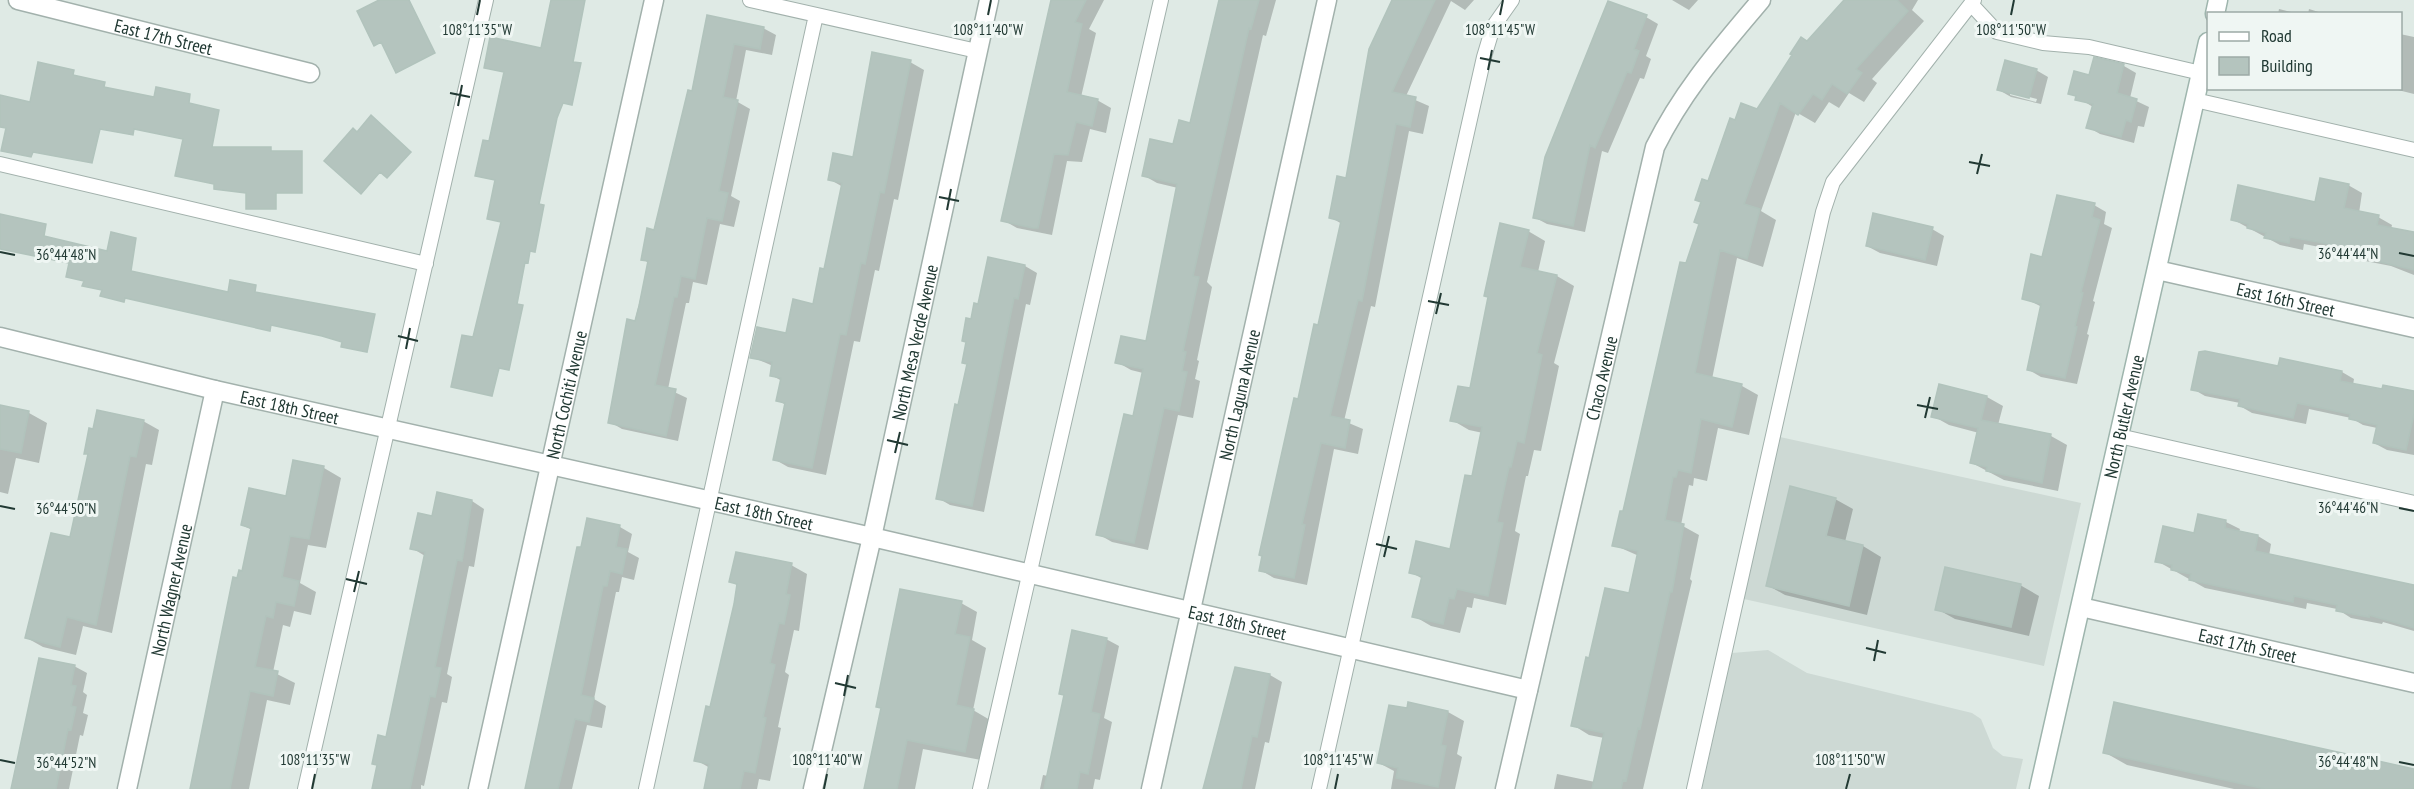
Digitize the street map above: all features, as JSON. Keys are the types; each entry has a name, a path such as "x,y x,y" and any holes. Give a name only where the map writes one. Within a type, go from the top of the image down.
{"street":[{"name":"East 17th Street","path":"18,0 310,72"},
{"name":"North Cochiti Avenue","path":"478,789 654,0"},
{"name":"North Mesa Verde Avenue","path":"813,789 872,537 988,0"},
{"name":"North Laguna Avenue","path":"1151,789 1327,0"},
{"name":"Chaco Avenue","path":"1505,789 1655,147 1675,107 1709,61 1761,0"},
{"name":"North Butler Avenue","path":"2039,789 2207,47"},
{"name":"East 16th Street","path":"2157,270 2414,328"},
{"name":"East 18th Street","path":"0,337 215,390 872,537 1528,690"},
{"name":"North Wagner Avenue","path":"127,789 215,390"},
{"name":"East 17th Street","path":"2080,607 2414,683"}],"lane":[{"path":"305,789 486,0"},
{"path":"750,0 977,51"},
{"path":"980,789 1161,0"},
{"path":"1319,789 1484,57 1493,27 1512,0"},
{"path":"1694,789 1826,202 1833,182 1973,2 1997,32 2043,43 2089,47 2202,73"},
{"path":"646,789 816,15"},
{"path":"2195,99 2414,150"},
{"path":"0,164 426,264"},
{"path":"2119,436 2414,503"}],"shaded area":[{"path":"1780,437 2081,503 2044,666 1744,599"},
{"path":"1768,650 1807,673 1972,713 1981,719 1993,748 2003,756 2023,759 2016,789 1702,789 1732,653"}],"building":[{"path":"379,0 409,0 435,53 396,73 381,42 374,46 357,11"},
{"path":"551,0 585,0 573,62 581,63 572,105 563,103 557,118 539,204 544,205 535,252 530,251 528,263 525,262 517,304 523,305 509,370 499,368 492,396 451,387 462,335 473,337 501,222 487,219 495,180 475,176 483,140 489,141 504,72 484,68 490,37 541,48"},
{"path":"1051,0 1086,0 1075,22 1082,24 1067,92 1098,99 1092,126 1076,122 1068,155 1054,154 1038,228 1033,228 1001,221"},
{"path":"1219,0 1259,0 1251,29 1249,28 1193,276 1199,277 1183,351 1186,352 1182,371 1187,372 1179,411 1164,408 1134,543 1096,535 1124,414 1133,416 1143,369 1115,363 1121,336 1146,341 1177,184 1142,176 1150,139 1173,144 1179,120 1190,123"},
{"path":"1392,0 1435,0 1392,92 1416,97 1410,127 1396,124 1362,301 1358,300 1330,416 1350,420 1345,448 1321,443 1302,524 1305,525 1294,578 1259,571 1262,556 1259,555 1294,398 1298,399 1314,324 1318,325 1341,221 1329,218 1337,176 1346,178 1369,49"},
{"path":"1844,0 1897,0 1908,11 1856,69 1862,73 1847,94 1832,84 1822,100 1813,94 1798,115 1780,103 1744,204 1760,209 1747,259 1720,250 1695,373 1742,384 1732,427 1701,419 1691,473 1678,470 1676,477 1673,477 1665,520 1684,524 1672,592 1670,592 1640,729 1638,728 1626,781 1623,780 1621,789 1592,789 1604,733 1571,726 1586,657 1589,658 1605,588 1629,593 1638,551 1612,546 1620,511 1623,511 1680,262 1686,263 1699,224 1694,222 1701,202 1695,200 1702,179 1708,181 1730,118 1735,120 1741,103 1757,109 1801,37 1807,41"},
{"path":"1608,1 1647,15 1634,49 1639,51 1631,73 1627,72 1595,148 1590,145 1573,226 1533,218 1545,157"},
{"path":"707,15 764,27 760,49 734,44 723,97 738,100 719,191 728,193 722,221 707,218 695,279 681,276 677,297 674,297 655,385 676,389 666,436 608,423 627,319 635,321 648,261 641,260 647,228 654,230 688,90 692,91"},
{"path":"872,52 911,60 884,193 880,192 865,264 861,263 846,335 840,334 812,468 773,460 785,403 776,401 781,378 770,376 772,362 750,358 757,327 786,333 793,299 813,304 820,268 824,269 842,183 828,180 833,153 853,157"},
{"path":"2094,57 2124,64 2117,93 2137,99 2131,122 2126,120 2121,137 2086,128 2093,104 2075,100 2076,96 2068,94 2074,71 2089,75"},
{"path":"2005,60 2037,69 2029,98 1997,90"},
{"path":"38,62 74,70 73,75 105,82 104,87 154,97 156,87 190,94 189,103 219,110 212,147 271,147 271,151 302,151 302,193 276,193 276,209 246,209 246,193 214,189 214,184 175,176 183,139 134,129 133,135 100,129 92,163 33,152 31,157 1,151 6,128 0,127 0,95 30,102"},
{"path":"371,115 411,152 387,178 380,172 361,194 324,161 353,128 357,132"},
{"path":"2320,178 2349,184 2344,208 2379,215 2377,225 2414,232 2414,270 2334,251 2335,245 2290,237 2289,243 2264,238 2266,233 2247,228 2248,224 2231,220 2238,185 2315,202"},
{"path":"2057,195 2095,203 2092,217 2100,220 2081,292 2083,293 2075,326 2077,327 2065,378 2027,370 2041,304 2022,299 2031,254 2042,257"},
{"path":"1873,213 1933,227 1925,260 1866,246"},
{"path":"0,214 46,224 44,236 107,251 111,232 136,238 131,271 228,292 230,280 256,285 255,292 375,314 367,352 341,347 342,342 322,336 271,325 270,331 125,298 124,302 100,296 102,290 82,286 84,281 66,277 69,263 0,249"},
{"path":"1500,223 1529,230 1520,267 1557,275 1537,353 1542,355 1524,443 1517,441 1497,522 1503,523 1488,596 1457,589 1454,599 1449,598 1443,624 1412,617 1422,576 1409,573 1416,541 1450,549 1465,475 1472,476 1482,427 1450,421 1458,386 1470,388 1488,297 1484,296"},
{"path":"988,257 1025,265 1018,299 1014,298 972,506 936,499 955,404 958,405 967,364 962,363 966,342 962,341 966,318 971,319 974,303 978,304"},
{"path":"2205,351 2278,366 2280,358 2342,371 2340,381 2382,389 2383,385 2414,391 2414,414 2406,450 2373,443 2377,425 2349,419 2350,414 2297,403 2293,418 2238,406 2240,399 2191,390 2199,352"},
{"path":"1939,384 1987,396 1981,420 2051,434 2042,483 1986,471 1987,467 1970,463 1978,428 1931,417"},
{"path":"0,405 29,411 21,453 0,449"},
{"path":"97,410 144,420 136,457 130,456 96,625 67,617 60,647 25,638 51,533 70,537 88,454 84,454 89,428 93,429"},
{"path":"293,460 324,466 309,539 290,536 282,577 299,581 294,606 276,602 273,618 266,616 255,667 278,671 273,696 250,691 230,789 190,789 233,577 237,578 239,570 242,571 251,528 241,525 249,488 286,496"},
{"path":"1790,486 1836,498 1826,536 1863,545 1849,606 1766,586"},
{"path":"437,492 472,500 462,561 457,560 435,667 441,668 435,697 430,696 410,789 372,789 377,765 372,764 378,735 386,737 425,552 410,549 418,513 432,516"},
{"path":"2198,514 2226,520 2225,528 2258,535 2255,551 2414,585 2414,628 2369,615 2369,617 2336,611 2337,605 2294,596 2293,602 2189,580 2191,574 2171,570 2172,565 2155,562 2163,526 2194,533"},
{"path":"587,518 620,525 616,547 627,549 622,574 610,571 607,586 603,586 581,695 594,698 589,722 575,719 558,789 525,789 577,547 581,547"},
{"path":"736,552 792,563 786,594 790,595 784,624 779,623 770,663 775,665 763,717 766,718 755,773 744,771 740,789 704,789 709,764 694,761 706,706 710,707 734,604 737,584 729,582"},
{"path":"1945,567 2021,584 2011,627 1935,610"},
{"path":"900,589 962,601 955,634 970,637 956,705 974,709 965,752 907,740 897,789 864,789 881,708 876,707"},
{"path":"1072,630 1107,638 1091,712 1100,714 1088,774 1080,772 1077,789 1044,789 1064,695 1059,694"},
{"path":"39,658 75,665 71,685 76,686 71,706 76,707 71,730 68,729 56,789 11,789"},
{"path":"1235,667 1270,674 1257,737 1252,736 1241,789 1203,789"},
{"path":"1408,702 1448,711 1441,745 1446,746 1438,787 1396,778 1398,768 1377,763 1389,705 1407,708"},
{"path":"2114,702 2414,769 2414,789 2265,789 2103,753"}]}
